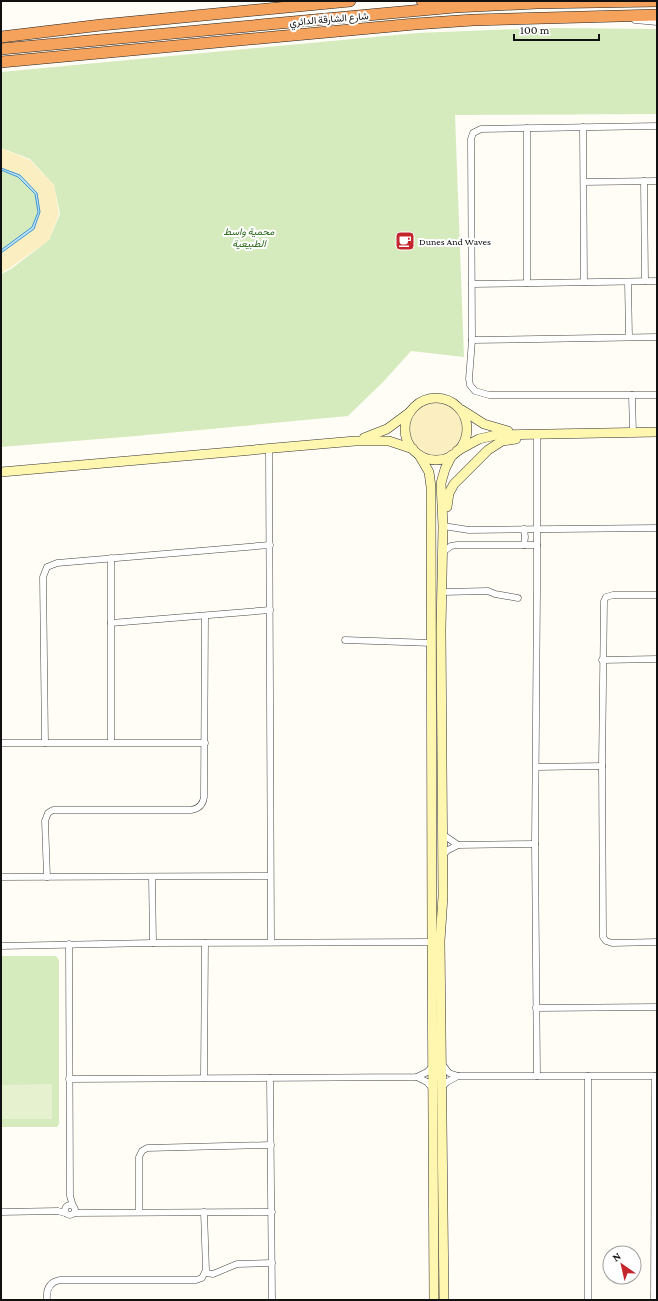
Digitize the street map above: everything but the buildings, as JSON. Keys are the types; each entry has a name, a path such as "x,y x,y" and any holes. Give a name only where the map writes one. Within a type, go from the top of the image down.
{"highway":[{"path":"1,37 101,25 350,1"},
{"path":"422,1 438,2 455,7"},
{"name":"شارع الشارقة الدائري","path":"1,49 455,7 537,2 657,1"},
{"name":"شارع الشارقة الدائري","path":"1,62 415,24 473,20 657,15"}],"main road":[{"path":"355,441 382,432 411,411 419,403 434,398 449,401 473,418 489,426 521,434"},
{"path":"434,1300 437,1088 441,1063 440,941 442,896 442,478 444,469 465,438 467,430 466,422 459,409"},
{"path":"411,411 406,422 408,442 427,468 431,482 432,1067 437,1088 443,1130 444,1300"},
{"path":"1,472 355,441 388,441 427,458 436,460 455,453 479,439 490,436 521,434 657,432"},
{"path":"443,524 448,497 452,487 488,450 502,441 525,438 536,434"},
{"path":"432,598 437,600 438,619 441,630"}],"street":[{"path":"598,17 657,22"},
{"path":"657,126 481,129 475,131 472,136 472,340 470,385 475,391 481,394 489,395 657,395"},
{"path":"583,127 584,282"},
{"path":"526,128 527,283"},
{"path":"644,181 645,281"},
{"path":"584,182 657,181"},
{"path":"472,284 657,281"},
{"path":"628,282 629,337"},
{"path":"472,340 657,337"},
{"path":"632,395 633,432"},
{"path":"536,434 537,590 535,844 537,1076"},
{"path":"269,449 271,942"},
{"path":"443,524 469,530 657,528"},
{"path":"524,529 524,545"},
{"path":"45,743 44,574 47,567 54,563 270,545"},
{"path":"443,552 451,546 457,545 536,545"},
{"path":"111,558 111,742"},
{"path":"442,592 488,591 495,594 518,598"},
{"path":"657,595 613,594 605,599 603,603 602,660 603,937 610,943 657,942"},
{"path":"111,623 270,610"},
{"path":"47,877 45,821 51,812 56,810 194,809 202,804 204,797 205,743 205,616"},
{"path":"345,640 432,643"},
{"path":"602,660 657,659"},
{"path":"1,743 205,743"},
{"path":"536,767 602,766"},
{"path":"442,834 458,845"},
{"path":"442,856 448,850 458,845 535,844"},
{"path":"1,878 270,876"},
{"path":"152,877 153,943"},
{"path":"1,946 153,943 432,942"},
{"path":"204,943 204,1078"},
{"path":"69,944 70,1209"},
{"path":"536,1008 657,1007"},
{"path":"441,1063 446,1070 458,1076 656,1076 654,1300"},
{"path":"69,1079 417,1077 424,1074 432,1067"},
{"path":"417,1077 437,1088 458,1076"},
{"path":"588,1076 588,1300"},
{"path":"270,1078 272,1300"},
{"path":"139,1212 139,1157 142,1151 147,1148 271,1145"},
{"path":"1,1212 58,1211 70,1209 82,1212 272,1212"},
{"path":"46,1300 46,1293 49,1287 54,1282 60,1280 196,1280 202,1278 206,1273 204,1212"},
{"path":"206,1273 212,1274 237,1264 272,1263"}],"green space":[{"name":"محمية واسط الطبيعية","path":"545,28 657,29 657,114 455,115 464,357 411,351 384,381 348,416 1,447 1,274 11,269 49,240 60,214 54,185 30,159 1,148 1,72 417,33"},
{"path":"1,170 18,177 35,194 38,212 32,227 1,250"},
{"path":"1,956 56,956 59,960 59,1124 57,1127 1,1127 1,1119 52,1119 52,1085 1,1085"},
{"path":"52,1084 52,1119 1,1119 1,1085"}],"sand":[{"path":"1,148 30,160 54,185 59,214 49,240 1,273 1,253 34,229 40,212 37,193 20,175 1,168"},
{"path":"436,403 450,407 458,415 462,429 458,443 450,451 436,455 422,451 414,443 410,429 414,415 422,407"}],"water":[{"path":"1,168 20,175 37,193 40,212 34,229 1,253 1,250 32,227 38,212 35,194 18,177 1,170"}],"place":[{"name":"Dunes And Waves","path":"405,241"}]}
